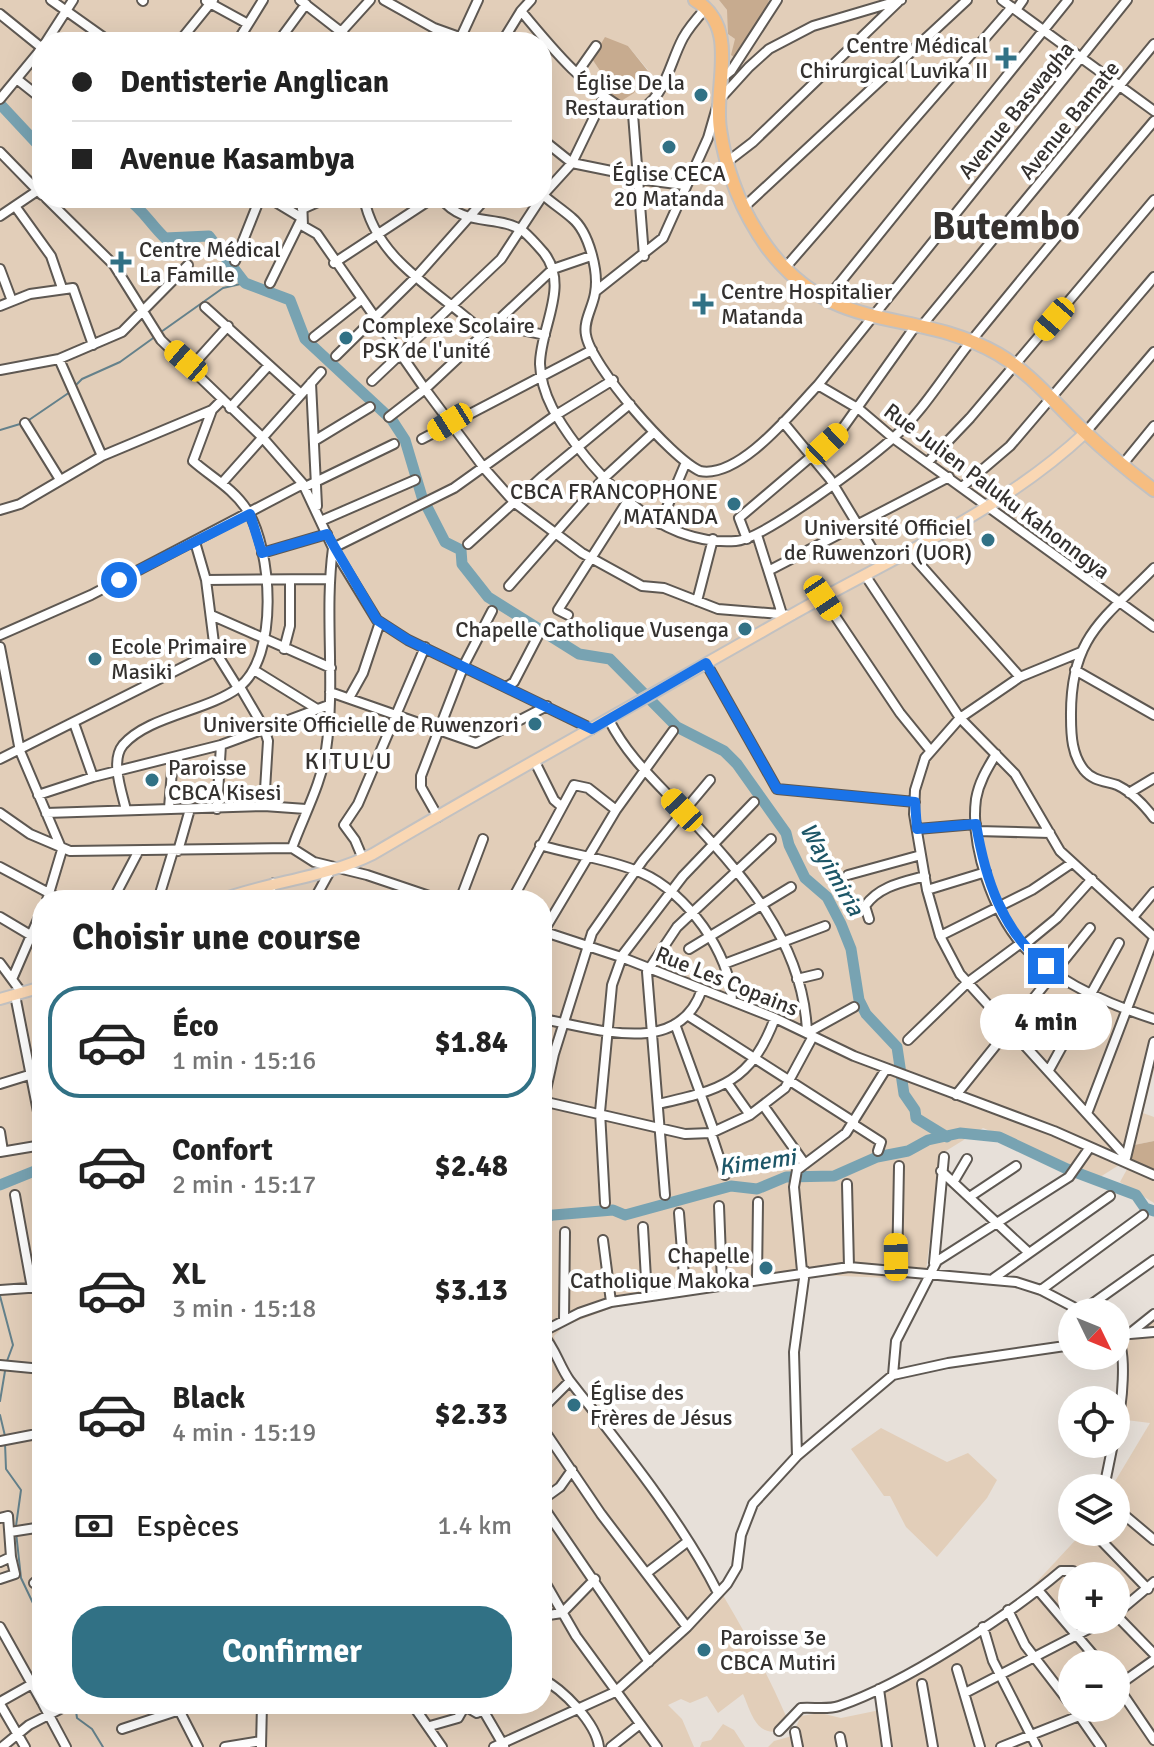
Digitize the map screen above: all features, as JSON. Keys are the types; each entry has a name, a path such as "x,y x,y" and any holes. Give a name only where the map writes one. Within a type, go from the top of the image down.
{"highway":[{"path":"700,4 721,33 719,128 727,162 743,208 785,268 803,287 826,300 874,317 971,342 1015,365 1085,433 1154,490"}],"main road":[{"path":"250,890 336,869 363,859 609,720 787,614 823,598 987,506 1064,453 1085,433"},
{"path":"0,999 32,990"}],"street":[{"path":"51,0 96,32"},
{"path":"53,32 73,0"},
{"path":"244,32 263,0"},
{"path":"286,32 308,3 341,31 370,0"},
{"path":"384,0 443,32"},
{"path":"464,32 478,0"},
{"path":"508,32 531,0"},
{"path":"720,80 731,71 777,0"},
{"path":"743,208 967,0"},
{"path":"1002,0 1154,111"},
{"path":"785,268 1023,0"},
{"path":"826,300 1068,0"},
{"name":"Avenue Baswagha","path":"686,462 700,471 719,470 760,444 783,422 874,317 1127,0"},
{"path":"186,32 209,1 248,24"},
{"path":"596,291 663,238 684,185 708,138 719,100 749,67 789,37 840,16 899,1"},
{"path":"727,162 899,1"},
{"path":"633,114 654,100 674,66 700,4"},
{"path":"521,11 535,32"},
{"path":"0,14 32,40"},
{"name":"Avenue Bamate","path":"747,539 739,518 813,457 859,409 917,328 1154,44"},
{"path":"577,73 596,46"},
{"path":"552,50 603,99 633,114"},
{"path":"2,97 32,61"},
{"path":"18,80 32,91"},
{"path":"552,186 572,163 603,99"},
{"path":"633,114 644,256"},
{"path":"450,208 469,218 520,229 545,254 553,269 552,308 545,335 541,374 556,415 604,478 627,502 660,524 713,539 747,539 893,438 1154,121"},
{"path":"552,147 572,163 684,185"},
{"path":"0,152 4,162 32,186"},
{"path":"0,216 32,199"},
{"path":"928,462 1015,365 1154,200"},
{"path":"552,204 578,224 591,256 596,291 585,330 592,350 630,404 686,462 660,524"},
{"path":"15,206 51,256 62,288"},
{"path":"56,208 106,254 161,340 262,437 304,486 323,520 333,548 384,625 592,729"},
{"path":"235,261 256,208"},
{"path":"290,208 302,214"},
{"path":"302,208 306,230 317,234 334,263 484,468 515,503 555,534 642,586 664,588 718,609 787,614 757,535"},
{"path":"270,283 302,214 311,208"},
{"path":"367,208 375,233 415,278 453,303 483,332"},
{"path":"334,263 416,208"},
{"path":"336,356 415,278 478,208"},
{"path":"372,381 501,259 534,208"},
{"path":"389,417 425,389 553,269 591,256"},
{"path":"0,370 59,359 122,332 188,265"},
{"path":"0,269 12,301"},
{"path":"962,487 1002,454 1154,277"},
{"path":"0,306 62,288 73,288 93,345"},
{"path":"314,337 362,299"},
{"path":"205,307 301,394"},
{"path":"494,324 545,335"},
{"path":"191,367 228,326"},
{"path":"422,439 592,350"},
{"path":"1085,433 1154,352"},
{"path":"59,359 102,456"},
{"path":"230,408 269,365"},
{"path":"222,483 321,372"},
{"path":"333,548 431,499 484,468 556,415 613,380"},
{"path":"311,383 317,509"},
{"name":"Rue Julien Paluku Kahonngya","path":"818,385 859,409 893,438 1154,627"},
{"path":"0,510 20,504 59,478 102,456 212,410 222,400"},
{"path":"468,544 630,404"},
{"path":"314,441 370,407"},
{"path":"126,810 118,771 119,752 133,737 239,688 254,670 267,640 262,553 250,514 222,483 192,458 212,410"},
{"path":"783,422 832,482 882,565"},
{"path":"25,423 59,478"},
{"path":"1123,464 1154,426"},
{"path":"509,586 604,478 654,432"},
{"path":"0,635 394,444"},
{"path":"770,570 949,477"},
{"path":"323,520 415,480"},
{"path":"568,615 558,610 627,502"},
{"path":"262,553 327,534"},
{"path":"697,601 713,539"},
{"path":"195,542 206,580 215,651 264,728 268,741 264,806"},
{"path":"292,848 326,752 331,668 329,579 333,548"},
{"path":"908,551 1020,677"},
{"path":"1154,568 1095,626 1081,652 1075,670 1071,729 1077,759 1088,774 1129,793 1154,818"},
{"path":"865,575 960,718 1015,774 1060,851 1134,916 1154,938 1088,1111"},
{"path":"206,580 329,579"},
{"path":"284,649 290,626 290,580"},
{"path":"823,598 900,713 930,750"},
{"path":"438,817 420,781 436,730 492,611"},
{"path":"211,615 331,668"},
{"path":"349,698 384,625"},
{"path":"508,686 514,682 540,632"},
{"path":"0,647 5,695 20,751 62,850 50,890"},
{"path":"363,859 344,825 358,804 425,647"},
{"path":"0,759 215,651"},
{"path":"1081,652 1058,658 1020,677 960,718 930,750 920,768 915,802 917,829 927,890 940,936 967,983 1088,1111 1126,1160"},
{"path":"706,663 777,789 915,802"},
{"path":"254,670 317,709"},
{"path":"1075,670 1154,715"},
{"path":"330,692 481,743 547,706"},
{"path":"38,795 93,777 221,745 329,705"},
{"path":"609,720 621,744 644,773 682,810 764,905 784,941 797,979 810,1036"},
{"path":"74,723 93,777"},
{"path":"552,916 616,810 673,731"},
{"path":"217,809 221,745"},
{"path":"996,754 978,789 976,827 986,872 999,907 1022,944 1054,972 1154,1019"},
{"path":"169,808 173,758"},
{"path":"535,762 554,800 561,806"},
{"path":"1129,793 1154,778"},
{"path":"552,1067 586,945 682,810 710,780"},
{"path":"517,890 574,785 608,800 616,810"},
{"path":"605,1203 600,1112 612,985 622,957 669,893 754,802"},
{"path":"46,813 264,806 306,809"},
{"path":"162,890 190,809"},
{"path":"0,813 62,850 138,852 292,848 302,857 396,890"},
{"path":"917,829 976,827 1050,833"},
{"path":"464,890 483,839"},
{"path":"665,1195 648,969 662,946 691,914 771,839"},
{"path":"540,845 636,872 669,893 712,936 724,964 732,1001"},
{"path":"118,890 138,852"},
{"path":"848,875 921,855"},
{"path":"302,857 309,875"},
{"path":"940,936 999,907 1072,863"},
{"path":"0,867 37,890"},
{"path":"321,890 336,869"},
{"path":"927,890 986,872"},
{"path":"869,919 865,906 873,895 896,884 925,876"},
{"path":"908,1040 967,983 1057,918 1092,879"},
{"path":"270,890 274,882"},
{"path":"689,949 791,887"},
{"path":"1134,916 1154,892"},
{"path":"0,917 30,935"},
{"path":"724,964 825,926"},
{"path":"1090,928 956,1095 1126,1160 1154,1175"},
{"path":"13,977 32,931"},
{"name":"Rue Les Copains","path":"552,936 622,957 956,1095"},
{"path":"1049,1070 1089,991 1119,943"},
{"path":"0,963 13,977 18,994 32,1084"},
{"path":"797,979 818,974"},
{"path":"552,1020 608,1034 651,1032 675,1024 687,1015 702,989"},
{"path":"552,1103 685,1134 713,1132 750,1115 790,1082 810,1036 854,1007"},
{"path":"687,1015 881,1142 878,1151"},
{"path":"658,1104 728,1084 756,1059 775,1018"},
{"path":"675,1024 725,1175"},
{"path":"1126,1160 1154,1042"},
{"path":"797,1456 794,1352 803,1271 794,1182 801,1167 853,1123 890,1070"},
{"path":"0,1084 30,1075"},
{"path":"728,1084 750,1115"},
{"path":"763,1105 801,1167"},
{"path":"0,1132 2,1151 32,1146"},
{"path":"933,1270 996,1222 1069,1177 1090,1147"},
{"path":"893,1375 896,1341 933,1270 944,1157"},
{"path":"954,1181 967,1159"},
{"path":"897,1273 899,1166"},
{"path":"971,1196 1016,1166"},
{"path":"941,1171 1028,1252"},
{"path":"847,1184 849,1267"},
{"path":"15,1195 32,1266"},
{"path":"994,1278 1110,1196"},
{"path":"757,1278 758,1202"},
{"path":"719,1206 722,1283"},
{"path":"679,1213 685,1289"},
{"path":"1041,1290 1143,1215"},
{"path":"643,1227 647,1296"},
{"path":"564,1320 565,1232"},
{"path":"603,1240 611,1302"},
{"path":"1102,1298 1154,1260"},
{"path":"552,1327 611,1302 803,1271 849,1267 897,1273 933,1270 994,1278 1041,1290 1058,1299"},
{"path":"0,1290 32,1287"},
{"path":"1130,1333 1154,1314"},
{"path":"1130,1334 1154,1332"},
{"path":"494,1747 615,1692 687,1627 737,1567 741,1535 753,1504 797,1456 893,1375 948,1363 1058,1347"},
{"path":"552,1350 570,1381 614,1433 704,1564 718,1593"},
{"path":"0,1365 32,1369"},
{"path":"552,1399 570,1381"},
{"path":"0,1441 32,1437"},
{"path":"552,1441 687,1627"},
{"path":"552,1494 572,1470"},
{"path":"0,1518 8,1516 15,1574 0,1579"},
{"path":"552,1519 649,1662"},
{"path":"1130,1520 1154,1540"},
{"path":"10,1532 32,1529"},
{"path":"648,1572 687,1542"},
{"path":"1108,1546 1151,1586 1130,1603"},
{"path":"0,1562 11,1557"},
{"path":"779,1731 801,1708 836,1707 879,1689 983,1627 1058,1573"},
{"path":"552,1614 562,1613 595,1579"},
{"path":"1038,1590 1090,1650"},
{"path":"552,1595 615,1692 657,1747"},
{"path":"1008,1610 1035,1659 1058,1688"},
{"path":"0,1627 32,1684 0,1703 25,1747"},
{"path":"983,1627 1002,1677 1037,1747"},
{"path":"1130,1629 1154,1654"},
{"path":"965,1693 1084,1634"},
{"path":"1130,1677 1154,1660"},
{"path":"957,1669 980,1747"},
{"path":"922,1684 933,1747"},
{"path":"552,1688 576,1709 593,1732 599,1747"},
{"path":"879,1689 887,1747"},
{"path":"1130,1706 1154,1742 1147,1747"},
{"path":"122,1729 160,1714"},
{"path":"182,1714 198,1747"},
{"path":"225,1747 261,1744 262,1714"},
{"path":"421,1714 442,1747"},
{"path":"430,1726 458,1718 460,1714"},
{"path":"485,1714 504,1745"},
{"path":"2,1747 18,1733 49,1715 66,1747"},
{"path":"1001,1747 1031,1736 1058,1720"},
{"path":"1083,1722 1101,1747"},
{"path":"611,1747 640,1724"},
{"path":"795,1732 798,1747"},
{"path":"840,1737 842,1747"}],"shaded area":[{"path":"0,0 719,0 727,10 731,36 735,39 767,9 769,0 1154,0 1154,1070 1143,1113 1154,1117 1154,1141 1134,1145 1127,1160 1100,1177 983,1128 941,1154 926,1270 914,1279 817,1275 622,1304 564,1326 554,1336 558,1352 574,1381 627,1447 692,1545 752,1647 786,1716 779,1731 771,1732 760,1726 743,1694 718,1713 707,1696 690,1703 681,1699 668,1705 682,1719 694,1747 0,1747","holes":["610,42 628,46 648,70 633,93 620,100 592,59 598,49"]},
{"path":"719,0 769,0 767,9 737,59 731,55 735,39 728,34 727,10"},
{"path":"605,37 628,46 648,71 634,93 618,103 604,96 611,87 592,59"},
{"path":"1154,1141 1154,1169 1127,1160 1134,1145"},
{"path":"1131,1162 1154,1169 1154,1203 1120,1182"},
{"path":"1154,1317 1154,1747 768,1747 774,1741 792,1736 801,1716 820,1713 841,1718 880,1710 881,1689 888,1681 974,1630 1030,1589 1070,1546 1130,1546 1130,1474 1119,1474 1150,1423 1130,1420 1130,1386 1118,1386 1118,1370 1130,1370 1130,1338"},
{"path":"881,1428 947,1462 968,1453 997,1480 987,1498 937,1557 906,1527 890,1496 884,1496 851,1449"},
{"path":"723,1724 734,1730 745,1747 700,1747 702,1742 711,1740"}],"waterway":[{"path":"0,104 32,138"},
{"name":"Wayimiria","path":"138,208 165,238 209,236 245,283 290,300 305,339 392,420 405,440 422,497 445,542 461,550 462,564 488,597 579,654 610,659 677,727 724,751 737,764 786,833 805,878 827,897 841,924 851,949 859,1000 866,1014 897,1047 904,1094 915,1110 916,1118 947,1137"},
{"path":"161,332 223,288 245,283"},
{"path":"74,387 82,379 120,362 156,336"},
{"path":"26,422 70,392"},
{"path":"0,430 20,424"},
{"name":"Kimemi","path":"552,1215 613,1210 625,1215 731,1186 757,1189 786,1177 834,1176 877,1157 908,1151 928,1140 960,1133 999,1137 1067,1169 1136,1195 1145,1208 1154,1211"},
{"name":"Kimemi","path":"0,1185 32,1172"},
{"path":"0,1296 13,1345 7,1361"},
{"path":"0,1401 5,1371"},
{"path":"0,1415 5,1436"},
{"path":"5,1443 6,1469 21,1490 16,1526"},
{"path":"16,1532 21,1578 32,1601"},
{"path":"76,1714 77,1718 92,1729 103,1747"}],"place":[{"name":"Centre Médical Chirurgical Luvika II","path":"1006,58"},
{"name":"Église De la Restauration","path":"701,95"},
{"name":"Église CECA 20 Matanda","path":"669,147"},
{"name":"Centre Médical La Famille","path":"121,262"},
{"name":"Centre Hospitalier Matanda","path":"703,304"},
{"name":"Complexe Scolaire PSK de l'unité","path":"346,338"},
{"name":"CBCA FRANCOPHONE MATANDA","path":"734,504"},
{"name":"Université Officiel de Ruwenzori (UOR)","path":"988,540"},
{"name":"Chapelle Catholique Vusenga","path":"745,629"},
{"name":"Ecole Primaire Masiki","path":"95,659"},
{"name":"Universite Officielle de Ruwenzori","path":"535,724"},
{"name":"Paroisse CBCA Kisesi","path":"152,780"},
{"name":"Chapelle Catholique Makoka","path":"766,1268"},
{"name":"Église des Frères de Jésus","path":"574,1405"},
{"name":"Paroisse 3e CBCA Mutiri","path":"704,1650"}],"district":[{"name":"Butembo","path":"1006,226"},
{"name":"KITULU","path":"349,761"}],"route":[{"path":"119,580 250,514 262,553 327,534 377,620 408,640 592,729 706,663 777,789 915,802 917,829 976,824 981,854 999,907 1023,946 1046,966"}]}
